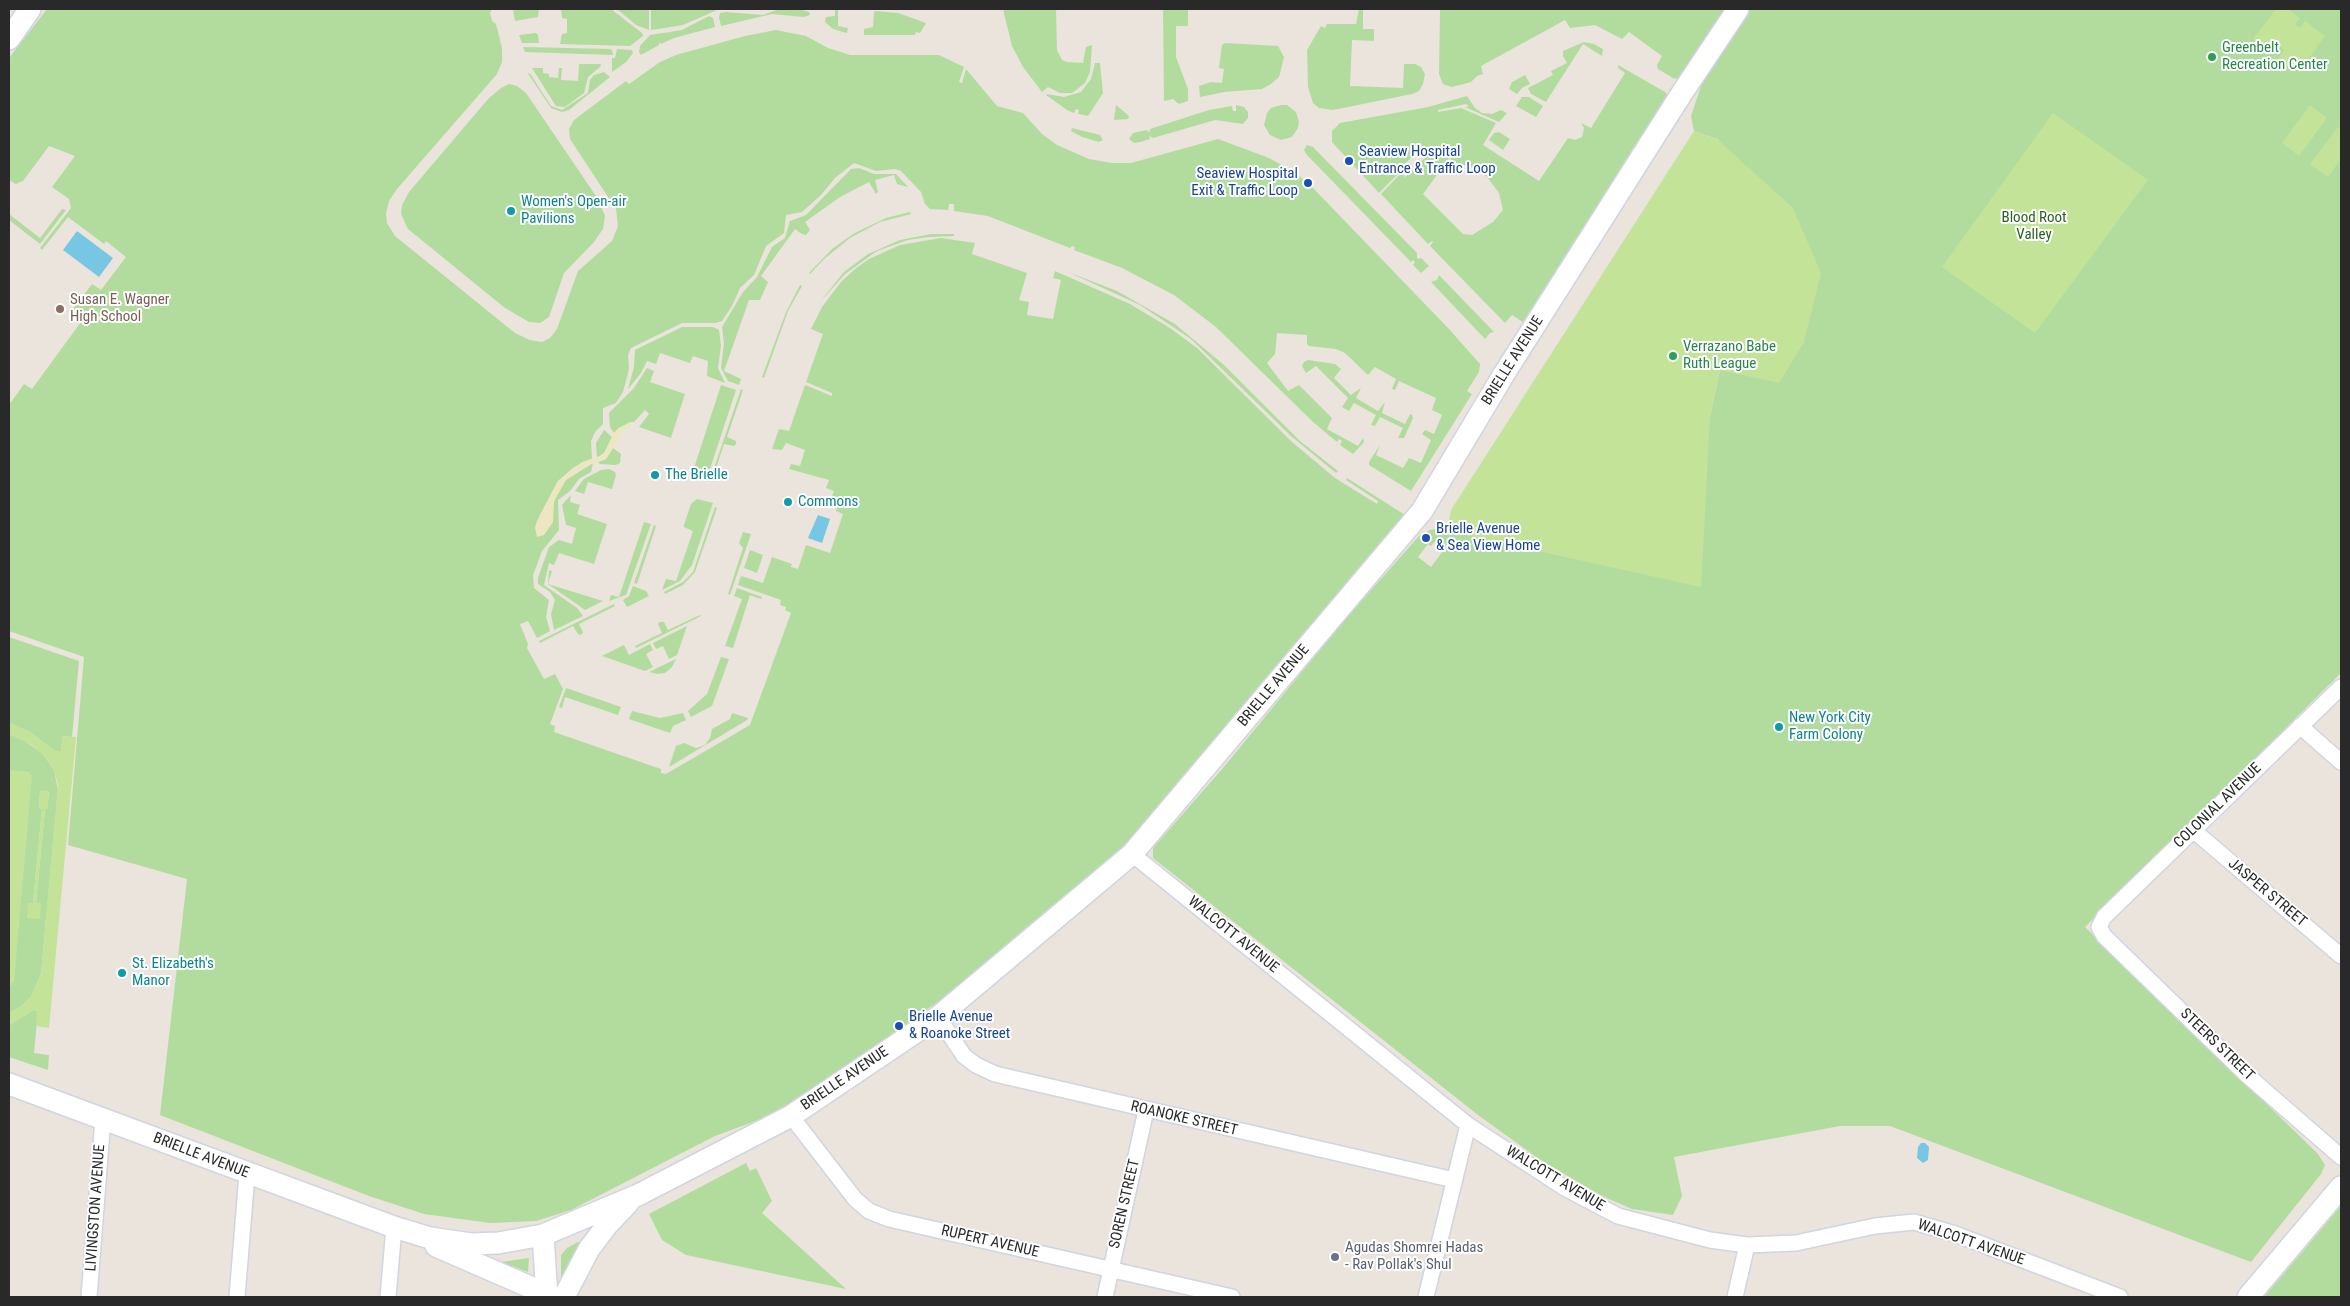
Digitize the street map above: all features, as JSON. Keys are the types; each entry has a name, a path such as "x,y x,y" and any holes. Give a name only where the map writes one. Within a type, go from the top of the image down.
{"street":[{"path":"9,39 30,9"},
{"name":"BRIELLE AVENUE","path":"394,1228 430,1238 472,1244 498,1243 543,1235 638,1195 791,1116 938,1017 1132,854 1422,511 1504,374 1682,93 1738,9"},
{"name":"COLONIAL AVENUE","path":"2099,927 2104,917 2341,687"},
{"path":"2300,726 2341,762"},
{"name":"JASPER STREET","path":"2193,830 2341,956"},
{"name":"WALCOTT AVENUE","path":"1132,854 1468,1125 1563,1187 1618,1216 1710,1240 1747,1246 1796,1243 1876,1226 1914,1222 1955,1234 2120,1297"},
{"name":"STEERS STREET","path":"2099,927 2104,936 2248,1076 2341,1156"},
{"name":"ROANOKE STREET","path":"938,1017 964,1056 976,1065 995,1074 1454,1180"},
{"name":"BRIELLE AVENUE","path":"9,1084 394,1228 553,1297 608,1224 638,1195"},
{"name":"SOREN STREET","path":"1104,1297 1146,1110"},
{"name":"RUPERT AVENUE","path":"791,1116 848,1191 869,1210 889,1219 1232,1297"},
{"name":"LIVINGSTON AVENUE","path":"89,1297 103,1118"},
{"path":"1426,1297 1468,1125"},
{"path":"237,1297 246,1174"},
{"path":"2248,1297 2341,1187"},
{"path":"388,1297 394,1228"},
{"path":"543,1235 553,1297"},
{"path":"1735,1297 1747,1246"}],"green space":[{"path":"47,9 492,9 490,13 492,21 496,24 502,48 502,62 497,74 397,189 389,201 386,214 387,223 395,236 515,333 530,340 542,342 550,338 557,329 578,271 612,241 618,226 616,209 570,139 569,129 574,120 626,81 629,84 660,62 676,55 745,36 776,30 806,36 828,48 850,55 939,55 964,67 959,82 962,83 966,69 997,106 1023,113 1042,134 1057,145 1089,159 1112,163 1131,163 1218,139 1269,158 1293,171 1312,187 1449,329 1480,364 1479,372 1467,391 1472,394 1411,491 1369,465 1369,462 1380,445 1376,455 1403,468 1409,458 1421,463 1431,440 1422,434 1425,430 1434,434 1442,415 1432,410 1436,398 1399,381 1395,390 1392,389 1396,379 1375,367 1368,375 1345,353 1336,349 1309,346 1307,344 1307,335 1277,333 1275,354 1267,363 1288,391 1299,385 1332,418 1327,429 1358,446 1363,438 1364,442 1353,454 1340,445 1342,441 1339,439 1337,442 1313,422 1216,327 1174,295 1122,268 1074,250 1075,247 1072,246 1070,248 988,216 954,211 954,204 949,204 948,210 930,209 925,204 921,192 901,171 895,169 876,171 854,163 835,178 821,195 802,212 786,215 784,233 766,246 754,275 740,288 732,306 722,321 715,323 682,323 631,348 628,355 629,369 623,392 616,403 603,408 603,424 595,432 591,441 592,459 574,467 558,481 539,517 553,506 556,495 566,480 593,463 591,472 579,479 570,491 558,500 559,530 542,551 533,575 534,588 549,600 546,617 550,631 537,638 528,621 520,624 528,644 527,648 544,679 555,674 563,689 550,724 555,726 554,732 661,769 661,773 666,774 750,725 791,613 785,610 786,607 780,605 781,600 738,585 741,576 763,583 772,557 792,564 791,567 798,569 806,545 830,553 843,514 836,511 839,501 831,499 834,491 826,488 829,480 789,469 791,464 800,466 805,450 786,443 782,450 772,449 779,429 789,431 805,385 832,396 832,393 806,382 823,334 811,329 822,307 841,282 855,269 869,259 900,245 941,238 975,243 972,254 1027,273 1019,300 1029,302 1027,315 1053,319 1061,280 1053,278 1055,271 1130,304 1170,328 1197,348 1292,442 1335,478 1377,504 1378,501 1346,480 1347,478 1408,517 1126,846 1020,938 946,996 793,1103 753,1122 715,1136 571,1210 536,1221 490,1223 424,1214 369,1196 160,1115 187,879 68,845 84,657 9,631 9,405 24,384 32,389 81,322 70,313 92,284 101,290 126,257 106,241 104,244 68,217 42,250 40,248 71,208 69,199 52,187 75,156 49,146 23,181 16,184 9,180 9,58"},
{"path":"513,9 539,9 538,17 515,21"},
{"path":"561,9 611,9 642,33 643,36 630,46 560,44 562,34 567,33 567,19 562,18"},
{"path":"617,9 649,9 649,30 636,25"},
{"path":"651,9 717,10 683,25 651,30"},
{"path":"779,9 799,9 809,12 810,15 804,17 772,14 721,26 719,17 720,13 726,12 763,15"},
{"path":"835,9 838,9 838,26 848,28 847,33 833,29 825,22 826,17 835,16"},
{"path":"1003,9 1056,9 1057,50 1062,60 1083,63 1086,47 1092,45 1090,72 1085,83 1072,93 1060,93 1048,87 1042,92 1023,67 1012,46"},
{"path":"1163,9 1188,9 1188,26 1176,26 1176,57 1188,89 1188,101 1179,104 1173,99 1164,101"},
{"path":"1359,9 1363,9 1363,29 1374,29 1374,41 1352,40 1350,86 1403,88 1404,64 1415,64 1421,67 1425,74 1423,84 1419,91 1412,94 1333,110 1319,108 1313,103 1308,87 1307,50 1321,26 1325,28 1327,24 1356,24"},
{"path":"1440,9 1729,9 1679,79 1673,78 1658,69 1657,65 1662,56 1629,32 1622,39 1595,25 1570,28 1565,20 1481,66 1483,74 1477,76 1471,82 1452,87 1443,84 1439,74"},
{"name":"Blood Root Valley","path":"1748,9 2341,9 2341,673 2085,927 2318,1154 2325,1165 2321,1174 2251,1262 1890,1126 1840,1126 1674,1157 1682,1196 1673,1215 1632,1209 1602,1196 1539,1159 1478,1115 1153,858 1153,848 1223,768 1342,623 1419,536 1430,530 1448,527 1447,530 1710,416 1720,370 1719,140 1694,131 1691,116 1706,71","holes":["1434,542 1445,548 1431,567 1418,557 1428,544 1431,546"]},
{"path":"2276,9 2288,9 2300,18 2295,25 2300,28 2305,21 2325,36 2299,72 2279,57 2284,50 2279,46 2273,54 2253,39"},
{"path":"874,12 898,13 926,23 920,33 916,32 915,35 864,35 864,29 873,27"},
{"path":"709,16 713,18 715,27 674,38 661,44 660,42 659,45 641,55 639,52 640,46 650,35 682,30"},
{"path":"536,33 539,43 522,43 519,35"},
{"path":"1584,42 1594,44 1603,49 1602,56 1583,44 1546,102 1531,94 1528,88 1553,75 1551,71 1567,63 1563,56 1563,51"},
{"path":"1225,43 1278,46 1284,57 1279,77 1262,89 1224,92 1200,97 1199,86 1211,82 1222,83 1224,69 1219,68 1222,45"},
{"path":"523,47 610,49 613,55 525,52"},
{"path":"617,49 632,50 633,53 626,62 612,72 612,58 615,58"},
{"path":"1095,63 1100,63 1103,93 1088,116 1078,114 1079,110 1076,109 1074,113 1067,110 1046,95 1064,97 1081,92 1091,79"},
{"path":"579,64 601,64 588,77 584,93 565,107 556,106 532,68 543,68 543,73 549,74 549,77 558,78 559,68 562,68 561,80 578,81"},
{"path":"1618,65 1665,92 1668,96 1526,324 1512,315 1505,323 1430,246 1433,242 1428,244 1381,194 1401,173 1405,177 1429,154 1423,147 1398,170 1400,172 1379,193 1332,142 1332,131 1340,123 1428,107 1467,96 1475,108 1482,113 1492,114 1501,110 1507,113 1499,122 1465,107 1469,106 1466,104 1438,110 1438,112 1461,108 1496,123 1483,145 1539,181 1568,138 1575,140 1582,137 1584,128 1581,123 1591,128 1625,73 1618,68","holes":["1450,157 1452,162 1476,168 1488,178 1499,193 1503,210 1493,222 1472,235 1463,234 1423,194"]},
{"path":"527,72 531,75 551,106 562,110 588,93 590,80 594,75 604,72 610,77 569,110 562,112 551,108"},
{"path":"1525,75 1530,84 1522,88 1517,94 1509,89 1512,82"},
{"path":"509,84 517,86 526,93 598,199 605,216 603,229 594,242 564,273 549,317 540,323 529,322 505,308 408,229 401,214 402,205 409,192 489,98"},
{"path":"1522,97 1529,97 1543,106 1536,117 1516,106"},
{"path":"1116,105 1129,116 1128,119 1114,120"},
{"path":"1236,105 1244,107 1248,112 1248,118 1243,124 1215,120 1153,138 1149,136 1150,139 1140,142 1134,143 1129,139 1133,133 1147,130 1148,132 1150,129 1209,110 1232,106 1233,111 1236,111"},
{"path":"1287,105 1296,112 1299,122 1298,128 1292,137 1281,140 1270,135 1264,125 1267,113 1271,108"},
{"path":"2310,105 2327,118 2299,156 2282,143"},
{"name":"Blood Root Valley","path":"2053,113 2148,180 2035,333 1942,267"},
{"path":"2338,127 2341,129 2341,159 2328,177 2310,164"},
{"path":"1072,128 1100,135 1103,140 1099,142 1082,137 1071,131"},
{"name":"Verrazano Babe Ruth League","path":"1694,131 1718,140 1793,208 1821,273 1804,342 1779,383 1720,370 1710,416 1701,587 1447,531 1451,510"},
{"path":"1499,132 1510,139 1503,150 1489,140 1494,133"},
{"path":"1307,145 1313,147 1417,253 1417,258 1421,258 1429,266 1421,273 1413,265 1415,262 1413,260 1411,262 1306,154 1304,150"},
{"path":"859,168 874,174 896,174 908,187 897,184 894,175 875,180 878,192 876,194 869,182 840,197 805,222 810,230 806,235 795,229 761,276 768,282 760,300 749,300 724,371 741,379 739,385 728,381 721,368 724,343 722,327 743,292 757,277 772,247 785,238 790,221 806,215 851,169"},
{"path":"62,209 66,210 40,244 9,220 9,214 40,238"},
{"path":"910,212 911,214 880,222 850,238 809,273 832,249 853,234 886,218"},
{"path":"931,234 954,234 954,236 908,240 877,251 845,274 819,303 844,272 868,254 900,240"},
{"path":"1068,272 1117,291 1175,324 1224,365 1300,441 1338,471 1336,473 1291,436 1191,339 1140,305"},
{"path":"1439,275 1494,332 1490,333 1485,339 1431,282 1437,280"},
{"path":"800,285 802,286 788,311 764,378 762,377 786,312"},
{"path":"682,327 713,327 719,330 721,346 718,368 725,383 707,376 708,361 693,356 690,363 660,353 656,364 647,361 641,373 628,389 634,367 635,350"},
{"path":"1308,360 1335,364 1341,369 1334,378 1351,395 1361,388 1356,398 1378,411 1385,402 1382,413 1405,424 1410,414 1412,415 1413,418 1404,438 1398,438 1403,428 1380,417 1375,426 1371,425 1376,415 1354,403 1349,411 1342,407 1348,398 1316,366 1306,373 1302,366"},
{"path":"647,368 654,371 650,382 685,394 671,438 639,427 649,414 645,410 634,422 619,428 614,433 610,427 609,413 634,388"},
{"path":"721,385 736,390 708,475 704,474 705,471 694,468"},
{"path":"741,389 743,390 727,437 736,441 736,444 734,446 724,444 713,477 711,477"},
{"path":"604,430 612,437 605,452 597,458 596,443"},
{"path":"613,448 621,454 620,463 616,465 600,464 598,462 606,459"},
{"path":"609,469 615,472 616,475 612,489 588,482 584,494 575,491 584,479 601,470"},
{"path":"571,495 570,502 580,505 577,514 607,524 594,564 559,553 554,565 549,563 544,585 577,608 583,616 554,630 551,614 555,600 550,592 538,584 538,578 549,547 559,540 572,544 576,528 566,525 562,505"},
{"path":"697,499 713,503 692,565 680,581 662,590 666,579 676,581 693,531 684,527 684,525 691,504"},
{"path":"715,507 717,508 695,572 683,585 665,594 664,592 683,582 693,572"},
{"path":"644,522 651,524 626,595 609,601 611,595 619,597"},
{"path":"654,525 656,526 637,584 634,583"},
{"path":"743,532 751,534 730,595 728,594 743,548 739,543"},
{"path":"750,550 763,555 757,573 744,568"},
{"path":"549,570 552,571 548,584"},
{"path":"548,584 603,601 585,610"},
{"path":"633,586 646,591 649,596 627,607 623,600 629,596"},
{"path":"737,588 762,597 761,599 750,595 733,648 725,646 742,599 734,596"},
{"path":"614,604 615,606 579,624 583,632 581,635 578,634 573,626 540,643 539,641"},
{"path":"700,615 636,648 635,646 662,633 658,624 660,622 664,622 668,630"},
{"path":"687,626 677,655 669,659 663,646 656,649 653,643"},
{"path":"9,637 79,661 72,737 63,736 61,751 55,751 30,732 9,723"},
{"path":"650,644 653,650 646,654 653,667 645,671 602,656 624,645 629,655"},
{"path":"721,657 729,659 712,706 691,717 688,711 707,694"},
{"path":"676,659 672,667 665,673 649,672"},
{"path":"566,688 621,707 618,715 565,697 562,708 559,707"},
{"path":"632,711 660,718 683,713 686,720 673,726 670,733 629,719"},
{"path":"732,713 748,718 747,720 669,767 676,746 684,743 696,748 705,745 710,738 712,729 730,719"},
{"path":"9,723 30,732 55,751 61,751 63,736 76,737 49,1028 36,1026 37,1011 32,1011 9,1025 9,1013 20,1007 31,997 41,974 58,785 54,770 46,758 32,745 9,734"},
{"path":"9,734 25,741 43,754 54,770 58,790 41,974 31,997 20,1007 9,1013","holes":["40,791 49,792 47,809 45,809 36,903 41,904 27,917 33,903 42,809 39,808"]},
{"path":"9,770 30,772 30,775 32,775 14,982 11,986 9,986"},
{"path":"40,790 49,791 47,809 45,809 36,903 41,904 40,919 27,918 28,903 33,903 42,809 39,808"},
{"path":"32,1011 38,1011 34,1053 49,1055 48,1070 9,1057 9,1025"},
{"path":"746,1163 750,1171 756,1168 772,1201 762,1213 846,1289 686,1255 662,1240 649,1214"},
{"path":"2341,1206 2341,1297 2264,1297 2292,1264"},
{"path":"578,1242 581,1244 570,1260 561,1280 561,1255 567,1248"},
{"path":"529,1258 528,1272 501,1262"}],"sand":[{"path":"630,422 634,422 623,431 606,459 586,466 566,480 554,501 553,522 544,535 537,537 535,527 537,521 558,481 582,462 603,455 614,433"}],"water":[{"path":"77,231 113,258 99,277 63,250"},
{"path":"818,515 830,519 822,543 808,538"},
{"path":"1921,1143 1925,1143 1929,1147 1928,1160 1923,1163 1917,1158 1918,1147"}],"place":[{"name":"Greenbelt Recreation Center","path":"2212,57"},
{"name":"Seaview Hospital Entrance & Traffic Loop","path":"1349,161"},
{"name":"Seaview Hospital Exit & Traffic Loop","path":"1308,183"},
{"name":"Women's Open-air Pavilions","path":"511,211"},
{"name":"Susan E. Wagner High School","path":"60,309"},
{"name":"Verrazano Babe Ruth League","path":"1673,356"},
{"name":"The Brielle","path":"655,475"},
{"name":"Commons","path":"788,502"},
{"name":"Brielle Avenue & Sea View Home","path":"1426,538"},
{"name":"New York City Farm Colony","path":"1779,727"},
{"name":"St. Elizabeth's Manor","path":"122,973"},
{"name":"Brielle Avenue & Roanoke Street","path":"899,1026"},
{"name":"Agudas Shomrei Hadas - Rav Pollak's Shul","path":"1335,1257"}]}
